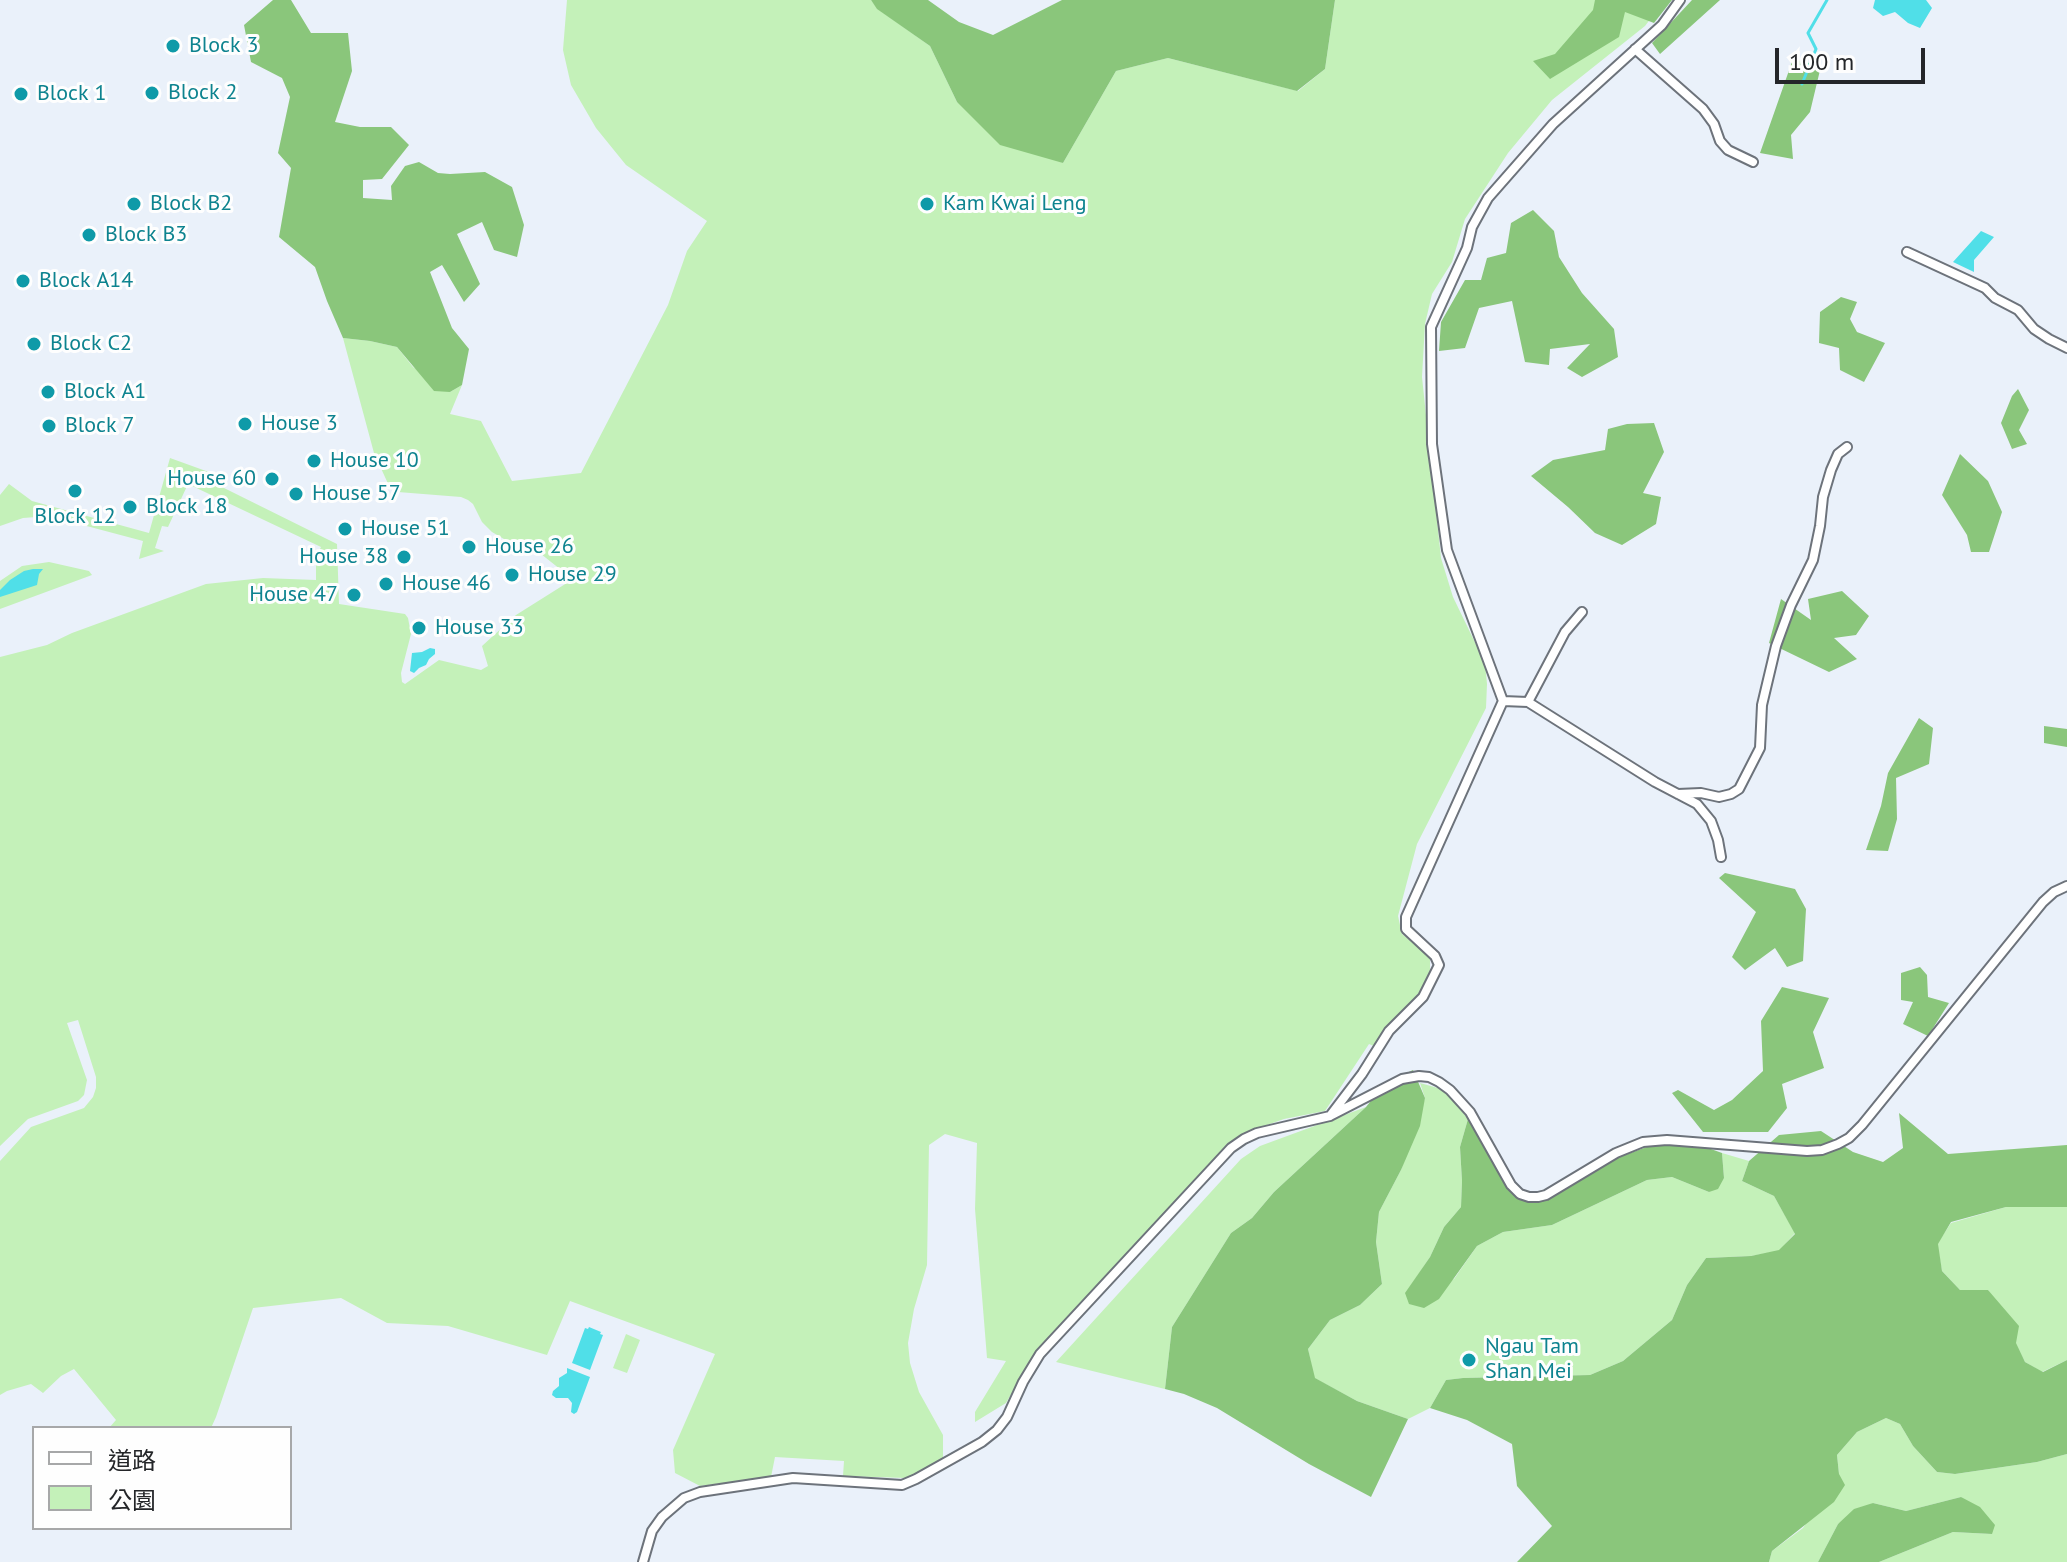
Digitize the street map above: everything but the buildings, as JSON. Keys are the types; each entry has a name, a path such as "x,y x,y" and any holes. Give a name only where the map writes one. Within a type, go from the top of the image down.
{"street":[{"path":"1330,1116 1389,1031 1423,997 1439,965 1435,956 1406,929 1406,917 1503,701 1447,550 1432,444 1431,327 1467,248 1472,227 1488,198 1553,124 1662,25 1680,0"},
{"path":"1635,49 1703,109 1728,150 1753,162"},
{"path":"1907,252 1985,288 1995,298 2018,310 2034,329 2067,348"},
{"path":"1678,794 1701,793 1719,797 1731,794 1739,789 1760,748 1762,705 1776,646 1791,605 1813,560 1823,497 1831,470 1838,454 1847,447"},
{"path":"1528,702 1565,632 1582,612"},
{"path":"1503,701 1528,702 1697,804 1711,821 1721,857"},
{"path":"643,1562 652,1531 662,1517 684,1498 700,1492 793,1478 902,1485 982,1442 1007,1417 1040,1354 1225,1154 1257,1133 1330,1116 1402,1079 1419,1076 1434,1079 1450,1090 1470,1112 1514,1189 1524,1196 1541,1197 1630,1146 1651,1141 1795,1150 1828,1148 1844,1141 1859,1129 2043,902 2067,886"}],"green space":[{"path":"273,0 291,0 311,33 348,33 352,71 335,122 360,127 391,127 409,145 382,179 363,180 363,198 392,200 391,186 405,166 419,162 438,173 485,172 512,187 524,225 517,257 494,250 482,222 457,234 480,284 464,302 442,265 430,272 452,328 469,349 462,385 450,392 434,391 397,347 343,338 315,267 279,237 291,168 278,153 290,97 282,78 251,62 244,25"},
{"path":"567,0 871,0 878,9 930,46 957,102 1063,163 1116,71 1168,58 1298,91 1325,69 1335,0 1665,0 1645,26 1552,100 1508,153 1465,219 1452,262 1432,294 1425,324 1422,377 1441,558 1453,597 1485,663 1487,684 1486,708 1417,844 1398,916 1402,934 1430,957 1430,975 1383,1050 1369,1044 1325,1111 1284,1119 1247,1132 1218,1157 1037,1349 1006,1403 975,1422 975,1412 1006,1361 987,1358 975,1209 977,1143 945,1134 929,1145 927,1265 908,1343 910,1363 919,1392 943,1435 943,1461 906,1478 843,1476 844,1461 775,1457 771,1477 700,1486 675,1473 673,1450 715,1354 570,1301 547,1355 448,1326 387,1323 341,1298 253,1308 212,1426 111,1426 116,1420 74,1369 61,1376 43,1393 31,1384 0,1395 0,1161 31,1127 84,1108 93,1097 96,1077 78,1020 67,1023 87,1080 84,1095 78,1101 28,1119 0,1146 0,657 47,645 206,584 263,578 316,580 316,557 321,547 188,484 168,527 162,526 155,548 164,551 139,559 143,541 49,516 23,518 0,526 0,495 9,484 32,501 149,533 170,458 217,475 222,487 337,544 339,604 405,614 408,618 411,634 401,673 405,684 439,660 481,670 488,666 482,646 516,615 570,581 570,577 541,554 492,532 468,500 398,492 390,488 374,453 343,338 397,347 413,367 450,392 462,385 450,414 481,421 512,481 581,473 668,305 687,251 707,221 626,165 596,128 571,85 563,50"},
{"path":"871,0 928,0 959,22 993,35 1062,0 1335,0 1325,69 1297,91 1168,58 1116,71 1063,163 1000,145 957,102 930,46 877,9"},
{"path":"1595,0 1672,0 1654,23 1625,12 1619,37 1550,79 1533,61 1555,54 1593,10"},
{"path":"1692,0 1720,0 1660,54 1652,43"},
{"path":"1793,59 1821,66 1810,112 1791,135 1793,159 1760,153"},
{"path":"1533,210 1554,231 1559,257 1582,293 1614,329 1618,357 1582,377 1567,368 1590,344 1550,349 1549,365 1525,362 1512,301 1479,308 1465,348 1439,351 1441,322 1465,280 1481,280 1487,258 1506,253 1511,223"},
{"path":"1841,297 1857,302 1850,319 1857,332 1885,343 1864,382 1840,370 1839,348 1819,343 1820,312"},
{"path":"2018,389 2029,410 2019,430 2027,444 2012,449 2001,423"},
{"path":"1654,423 1664,452 1643,493 1661,497 1656,524 1622,545 1595,533 1531,476 1553,460 1605,450 1608,429 1627,424"},
{"path":"1960,454 1988,481 2002,512 1989,552 1971,552 1967,535 1942,495"},
{"path":"49,562 89,571 92,575 0,609 0,581 22,566"},
{"path":"1842,591 1869,616 1856,635 1834,638 1857,659 1829,672 1769,643 1781,599 1811,620 1808,599"},
{"path":"1919,718 1933,728 1929,764 1896,778 1897,819 1888,851 1866,850 1888,773"},
{"path":"2044,726 2067,729 2067,747 2044,743"},
{"path":"1725,873 1795,889 1806,909 1803,961 1787,967 1775,948 1745,970 1732,957 1756,912 1719,878"},
{"path":"1920,967 1927,975 1928,997 1949,1003 1928,1036 1903,1024 1913,1002 1901,1000 1901,973"},
{"path":"1782,987 1829,998 1813,1032 1824,1068 1782,1084 1787,1108 1768,1132 1703,1132 1672,1093 1678,1090 1714,1110 1732,1100 1763,1071 1761,1021"},
{"path":"1413,1070 1425,1098 1420,1126 1379,1212 1376,1242 1382,1284 1360,1305 1330,1320 1308,1349 1315,1378 1357,1401 1408,1419 1371,1497 1309,1464 1217,1408 1165,1389 1172,1327 1231,1233 1252,1218 1274,1192 1366,1107 1385,1083"},
{"path":"1420,1083 1445,1090 1468,1119 1460,1147 1461,1207 1444,1227 1430,1257 1406,1293 1454,1279 1477,1246 1503,1232 1552,1225 1647,1180 1672,1177 1709,1192 1724,1178 1722,1153 1749,1161 1742,1181 1774,1196 1795,1233 1779,1251 1706,1258 1687,1285 1672,1320 1623,1361 1590,1375 1446,1380 1430,1408 1408,1419 1357,1401 1314,1378 1308,1349 1330,1320 1360,1305 1382,1284 1376,1242 1379,1212 1401,1170 1425,1098"},
{"path":"1366,1107 1274,1192 1252,1218 1231,1233 1172,1327 1165,1389 1056,1362 1241,1159 1260,1146"},
{"path":"1899,1113 1948,1154 2067,1145 2067,1207 2006,1207 1951,1222 1938,1244 1942,1271 1960,1290 1988,1290 2019,1326 2016,1343 2025,1362 2043,1372 2067,1360 2067,1454 2037,1462 1955,1474 1937,1472 1913,1446 1900,1424 1886,1418 1857,1432 1837,1455 1839,1474 1845,1485 1834,1502 1772,1551 1769,1562 1517,1562 1552,1526 1517,1486 1512,1444 1467,1420 1430,1408 1446,1380 1590,1375 1623,1361 1672,1320 1687,1285 1706,1258 1751,1256 1779,1250 1795,1234 1774,1196 1742,1181 1749,1161 1779,1135 1821,1131 1853,1152 1883,1162 1903,1148"},
{"path":"1468,1119 1509,1190 1544,1199 1617,1158 1655,1144 1697,1144 1722,1153 1724,1178 1718,1189 1709,1192 1672,1177 1647,1180 1552,1225 1503,1232 1477,1246 1439,1299 1424,1308 1409,1304 1405,1293 1430,1257 1444,1227 1461,1207 1460,1147"},
{"path":"2006,1207 2067,1207 2067,1360 2042,1372 2025,1362 1988,1290 1961,1291 1942,1271 1937,1244 1951,1223"},
{"path":"626,1334 640,1340 627,1373 613,1368"},
{"path":"1886,1418 1900,1424 1913,1446 1937,1472 1955,1474 2037,1462 2067,1454 2067,1562 1879,1562 1953,1532 1992,1534 1961,1497 1906,1511 1873,1503 1838,1524 1818,1562 1769,1562 1772,1551 1803,1528 1839,1474 1837,1455 1857,1432"},
{"path":"1961,1497 1980,1507 1995,1525 1992,1534 1953,1532 1879,1562 1818,1562 1838,1524 1854,1509 1873,1503 1906,1511"}],"water":[{"path":"1875,0 1926,0 1932,8 1920,28 1895,12 1883,16 1873,8"},
{"path":"1981,231 1994,237 1974,260 1974,272 1953,262"},
{"path":"33,569 43,569 37,585 0,597 0,590 10,580"},
{"path":"435,649 435,654 426,665 414,673 410,671 412,653"},
{"path":"585,1328 603,1335 590,1370 572,1363"},
{"path":"567,1368 590,1377 574,1414 568,1398 552,1395 559,1386 559,1378 567,1373"}],"waterway":[{"path":"1802,84 1816,49 1808,33 1827,0"}],"place":[{"name":"Block 3","path":"173,46"},
{"name":"Block 2","path":"152,93"},
{"name":"Block 1","path":"21,94"},
{"name":"Block B2","path":"134,204"},
{"name":"Kam Kwai Leng","path":"927,204"},
{"name":"Block B3","path":"89,235"},
{"name":"Block A14","path":"23,281"},
{"name":"Block C2","path":"34,344"},
{"name":"Block A1","path":"48,392"},
{"name":"House 3","path":"245,424"},
{"name":"Block 7","path":"49,426"},
{"name":"House 10","path":"314,461"},
{"name":"House 60","path":"272,479"},
{"name":"Block 12","path":"75,491"},
{"name":"House 57","path":"296,494"},
{"name":"Block 18","path":"130,507"},
{"name":"House 51","path":"345,529"},
{"name":"House 26","path":"469,547"},
{"name":"House 38","path":"404,557"},
{"name":"House 29","path":"512,575"},
{"name":"House 46","path":"386,584"},
{"name":"House 47","path":"354,595"},
{"name":"House 33","path":"419,628"},
{"name":"Ngau Tam Shan Mei","path":"1469,1360"}]}
